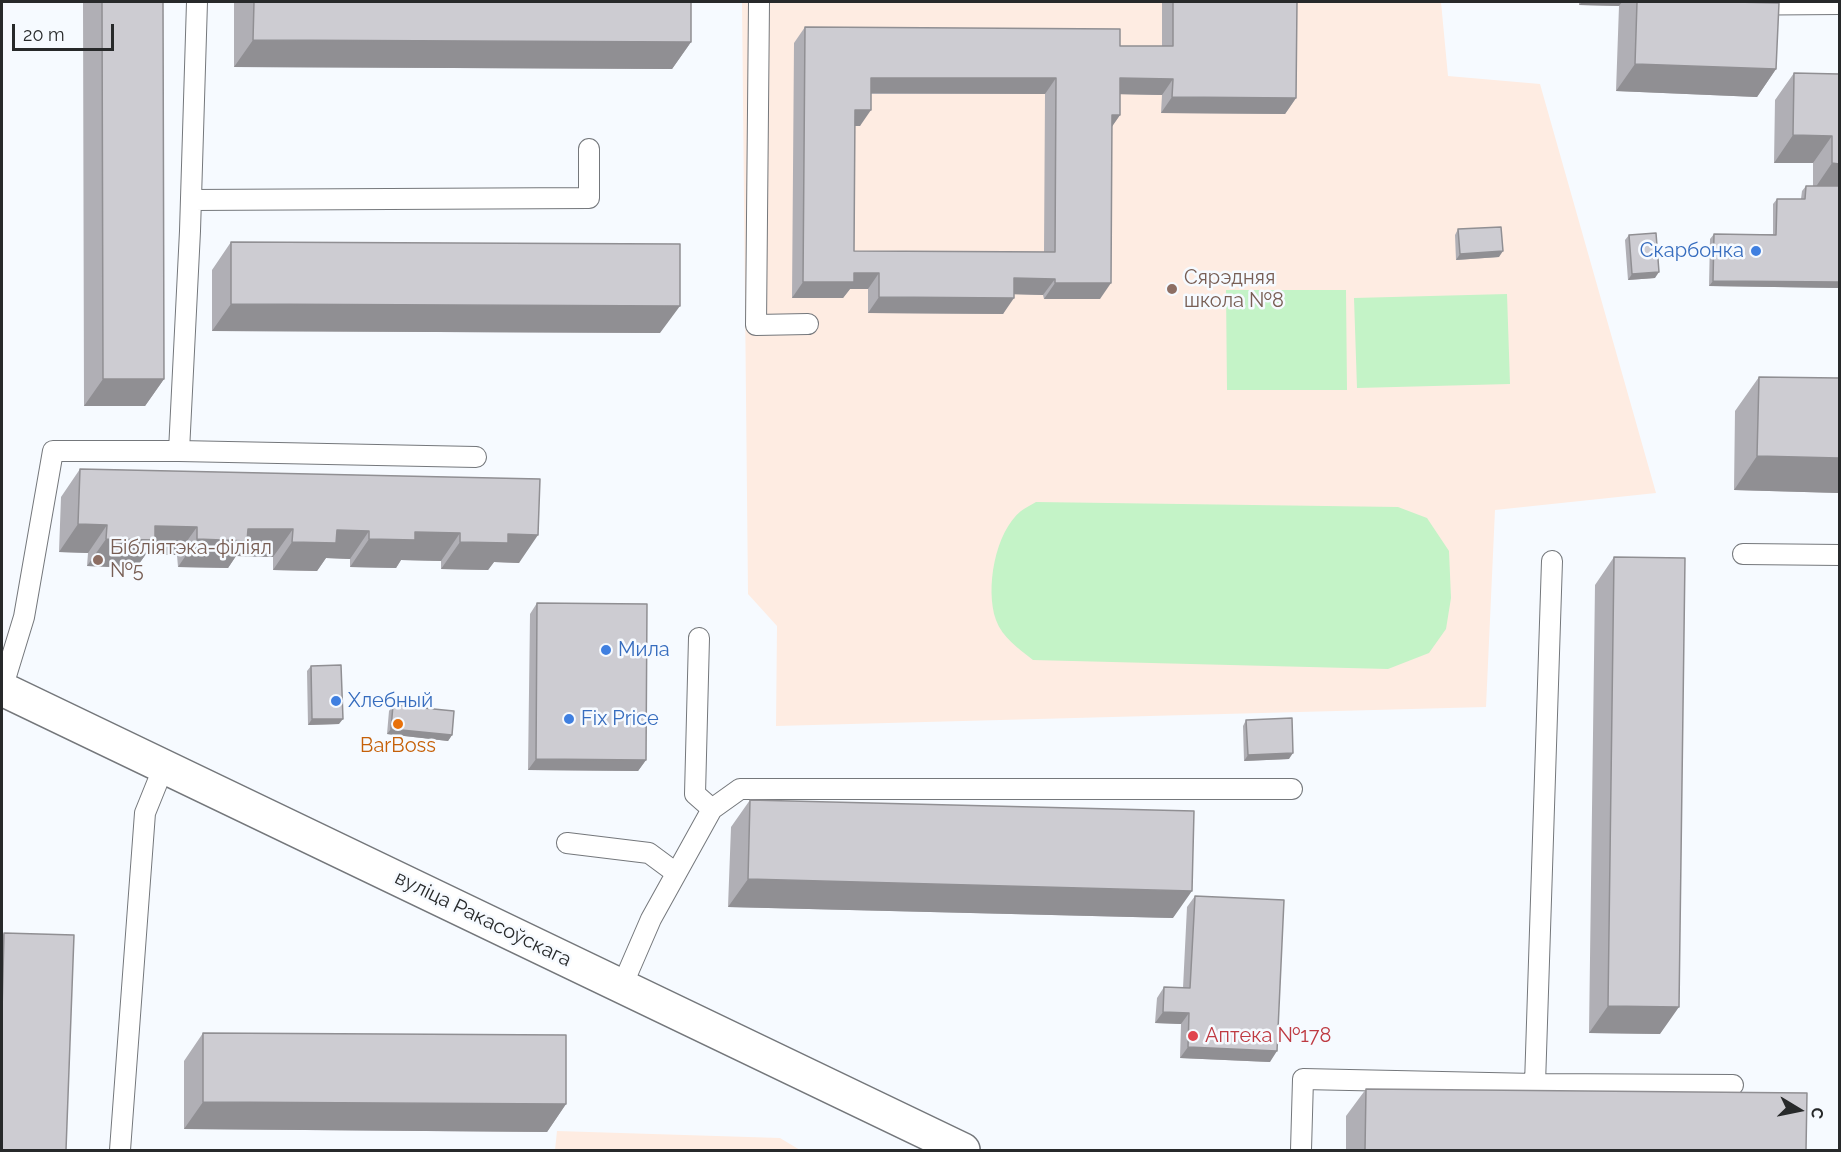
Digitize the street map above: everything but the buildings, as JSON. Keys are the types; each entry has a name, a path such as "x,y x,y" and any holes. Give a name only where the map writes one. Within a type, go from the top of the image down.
{"main road":[{"name":"вуліца Ракасоўскага","path":"2,689 963,1150"}],"lane":[{"path":"178,451 191,200 197,2"},
{"path":"759,2 756,325 808,324"},
{"path":"1704,2 1703,5 1839,4"},
{"path":"191,200 589,198 589,149"},
{"path":"2,689 24,617 53,451 476,457"},
{"path":"1743,554 1839,555"},
{"path":"1535,1084 1552,561"},
{"path":"699,638 695,794 712,809"},
{"path":"120,1150 145,813 164,766"},
{"path":"622,986 651,918 712,809 740,789 1292,789"},
{"path":"567,843 649,853 676,873"},
{"path":"1301,1150 1303,1080 1733,1085"}],"shaded area":[{"name":"Сярэдняя школа №8","path":"742,2 1441,2 1448,76 1540,84 1656,493 1495,510 1486,707 776,726 777,626 748,594"},
{"path":"557,1131 780,1138 800,1150 555,1150"}],"green space":[{"path":"1226,290 1346,290 1347,390 1227,390"},
{"path":"1507,294 1510,384 1357,388 1354,298"},
{"path":"1036,502 1398,507 1427,518 1449,551 1451,598 1446,629 1429,653 1388,669 1033,660 1011,642 1002,632 996,620 992,577 999,547 1012,520"}],"place":[{"name":"Скарбонка","path":"1756,251"},
{"name":"Сярэдняя школа №8","path":"1172,289"},
{"name":"Бібліятэка-філіял №5","path":"98,560"},
{"name":"Мила","path":"606,650"},
{"name":"Хлебный","path":"336,701"},
{"name":"Fix Price","path":"569,719"},
{"name":"BarBoss","path":"398,724"},
{"name":"Аптека №178","path":"1193,1036"}]}
